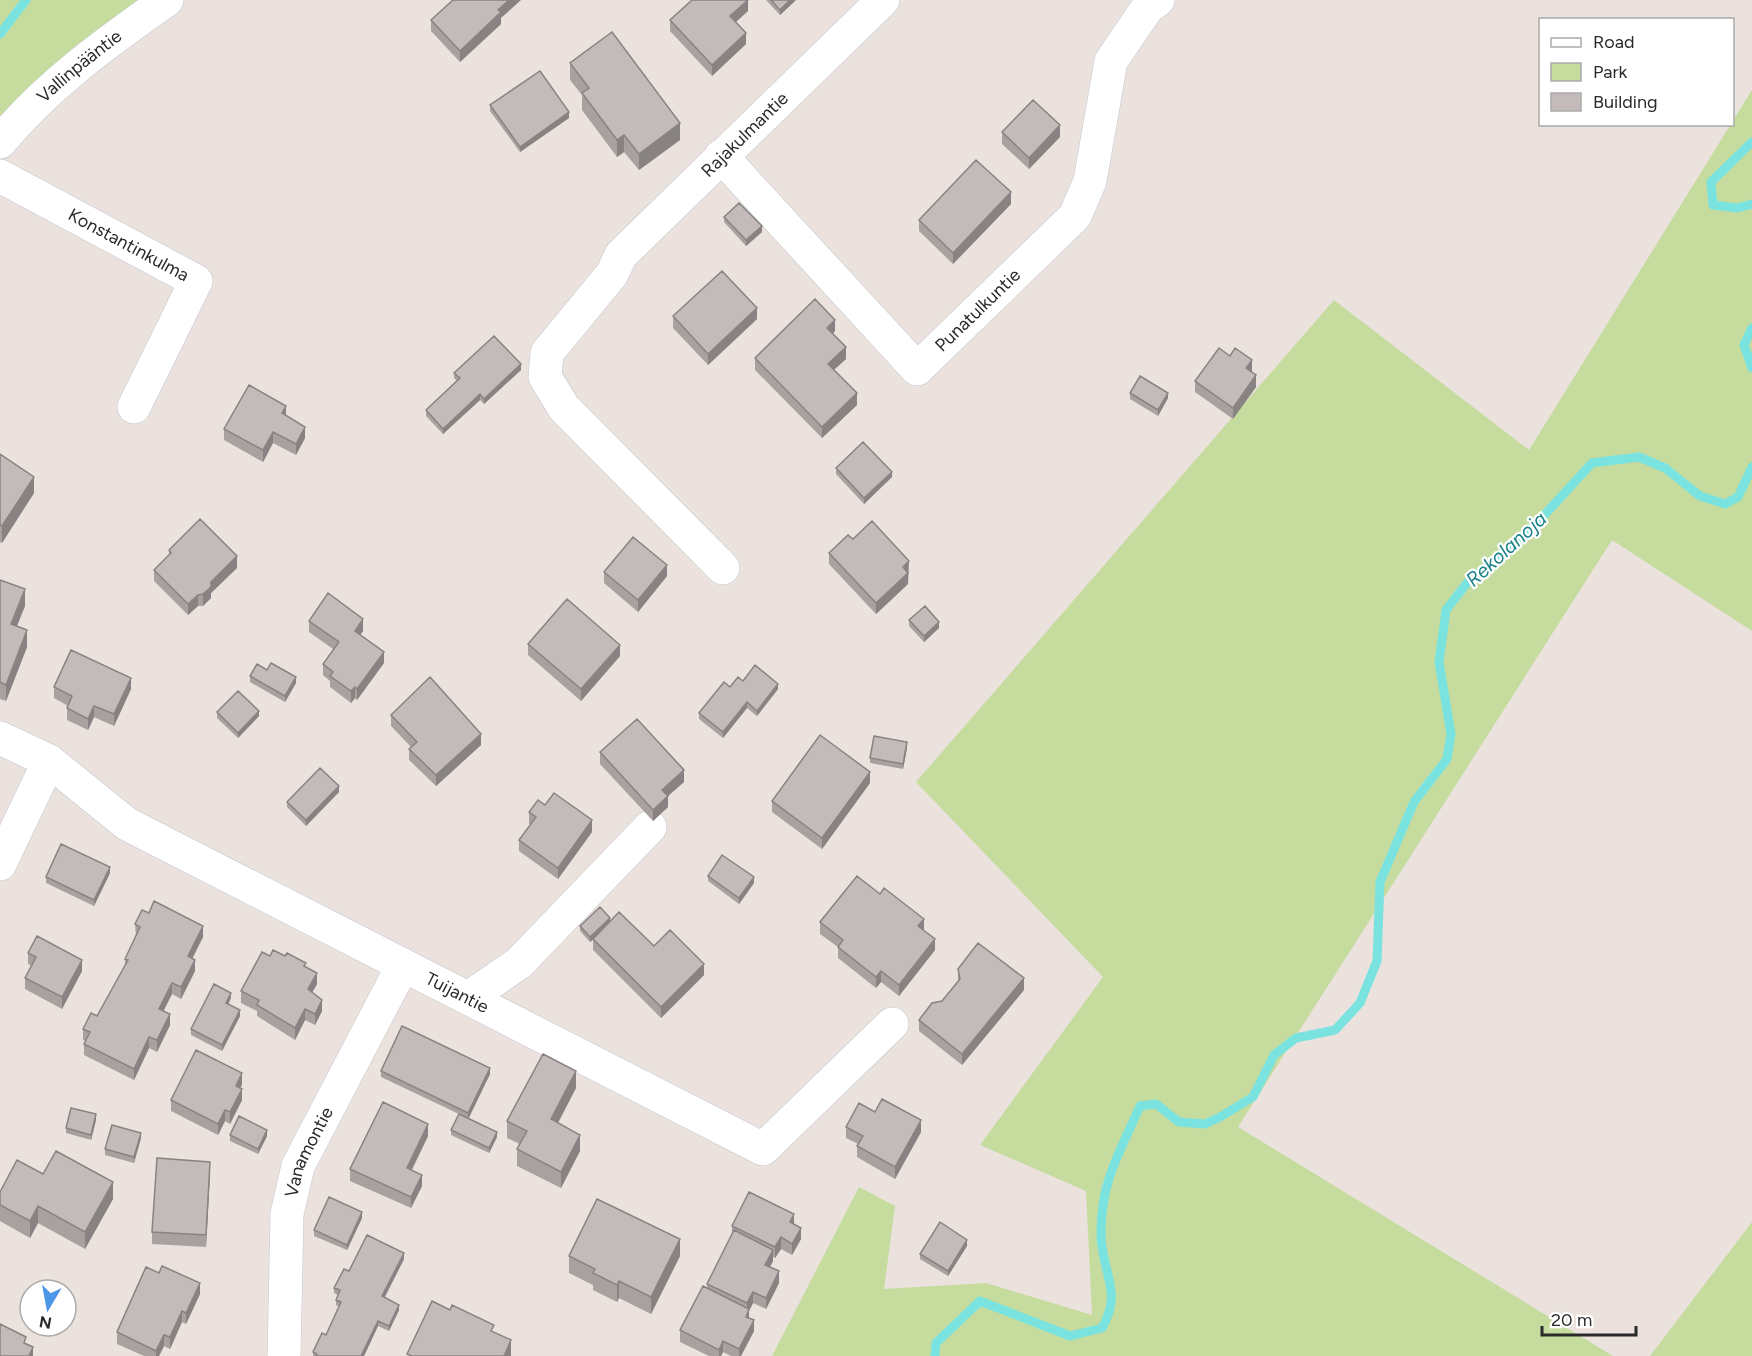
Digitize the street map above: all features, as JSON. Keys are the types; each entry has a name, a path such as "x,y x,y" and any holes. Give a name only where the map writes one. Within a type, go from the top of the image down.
{"street":[{"name":"Vallinpääntie","path":"0,142 28,108 96,52 167,0"},
{"name":"Rajakulmantie","path":"723,568 564,408 545,376 547,353 612,274 621,255 883,0"},
{"name":"Punatulkuntie","path":"721,156 917,369 1074,216 1090,181 1112,61 1148,7 1158,0"},
{"name":"Konstantinkulma","path":"0,176 196,281 134,407"},
{"name":"Tuijantie","path":"0,738 49,761 127,824 763,1149 892,1023"},
{"path":"0,864 49,761"},
{"path":"468,998 519,963 650,827"},
{"name":"Vanamontie","path":"284,1356 287,1214 298,1166 403,965"}],"green space":[{"path":"0,0 167,0 0,142"},
{"path":"1752,90 1752,631 1612,540 1238,1127 1613,1356 772,1356 859,1187 895,1206 884,1289 986,1283 1092,1315 1086,1191 980,1145 1103,977 916,782 1334,300 1529,450 1730,126 1734,126 1734,119"},
{"path":"1752,1222 1752,1356 1650,1356"}],"building":[{"path":"453,0 509,0 498,10 501,12 460,51 431,20"},
{"path":"692,0 748,0 730,16 746,33 712,65 670,20"},
{"path":"771,0 790,0 780,10"},
{"path":"612,32 680,123 639,154 624,135 617,140 582,93 589,88 570,63"},
{"path":"540,71 569,112 520,147 490,105"},
{"path":"1033,100 1060,125 1029,158 1002,132"},
{"path":"976,160 1011,192 953,253 919,220"},
{"path":"739,203 762,226 746,240 724,217"},
{"path":"722,271 757,308 708,354 673,316"},
{"path":"815,299 835,320 827,328 846,347 828,364 857,393 822,427 755,358"},
{"path":"494,336 521,364 484,399 480,394 443,429 426,410 460,378 454,373"},
{"path":"1219,348 1230,356 1235,348 1252,360 1246,368 1256,375 1233,408 1195,381"},
{"path":"1140,376 1168,393 1158,410 1130,393"},
{"path":"249,385 286,406 282,413 305,427 296,444 273,432 263,450 224,429"},
{"path":"863,442 892,472 864,498 836,468"},
{"path":"0,454 34,477 2,526 0,525"},
{"path":"200,519 237,556 211,582 211,587 188,604 154,570 171,553 169,550"},
{"path":"872,521 909,561 903,567 908,573 876,603 829,553 848,535 853,539"},
{"path":"633,537 667,565 638,600 604,572"},
{"path":"0,580 25,589 11,624 27,630 6,685 0,682"},
{"path":"328,593 363,619 355,631 384,652 357,689 355,687 351,691 330,676 333,672 323,664 339,642 309,621"},
{"path":"567,599 620,645 581,689 528,644"},
{"path":"925,606 939,622 924,636 909,620"},
{"path":"71,650 131,678 114,714 94,706 88,719 67,708 72,696 54,687"},
{"path":"271,663 296,677 285,696 250,676 257,664 267,670"},
{"path":"755,665 778,684 757,711 747,702 723,732 699,713 724,682 730,687 738,677 743,681"},
{"path":"430,677 481,734 436,775 409,749 417,742 391,715"},
{"path":"238,691 259,711 238,733 217,712"},
{"path":"637,719 684,770 662,790 668,796 653,810 600,752"},
{"path":"820,735 870,772 822,838 772,801"},
{"path":"874,736 907,742 903,764 870,758"},
{"path":"320,768 339,786 306,820 287,802"},
{"path":"554,793 592,820 558,868 519,840 536,817 529,812 538,800 545,805"},
{"path":"61,844 110,867 94,900 46,877"},
{"path":"722,855 754,877 739,898 708,876"},
{"path":"857,876 880,894 884,888 924,919 918,926 935,939 899,985 881,971 876,977 838,947 843,940 820,922"},
{"path":"154,901 203,926 188,956 195,960 181,987 172,983 159,1009 170,1014 157,1040 149,1037 134,1069 84,1044 90,1032 83,1029 91,1013 97,1016 128,960 125,959 140,927 135,924 142,910 149,913"},
{"path":"600,907 610,918 590,937 580,926"},
{"path":"619,912 654,946 670,930 704,964 661,1007 593,939"},
{"path":"37,936 82,960 62,997 25,978 36,957 28,953"},
{"path":"978,943 1024,978 962,1054 919,1020 932,1003 942,1001 960,979 958,969"},
{"path":"273,950 285,956 287,953 306,963 304,966 317,973 308,989 322,1000 315,1014 305,1009 295,1028 257,1005 259,1000 241,991 262,952 270,956"},
{"path":"214,984 231,993 226,1003 240,1010 222,1045 191,1029"},
{"path":"402,1026 490,1068 468,1113 381,1071"},
{"path":"196,1050 242,1073 236,1086 242,1089 230,1112 225,1110 218,1124 171,1100"},
{"path":"543,1054 576,1071 551,1119 580,1135 561,1172 517,1149 527,1131 507,1121"},
{"path":"882,1099 921,1120 895,1167 857,1146 863,1136 846,1127 859,1103 875,1112"},
{"path":"383,1102 428,1124 407,1168 422,1175 411,1197 350,1169"},
{"path":"71,1108 96,1114 91,1135 66,1128"},
{"path":"459,1114 497,1132 489,1148 451,1130"},
{"path":"239,1116 267,1130 258,1149 230,1135"},
{"path":"112,1125 141,1133 134,1157 105,1149"},
{"path":"56,1151 113,1182 85,1232 38,1206 30,1221 0,1205 0,1192 17,1160 43,1174"},
{"path":"157,1158 210,1162 206,1235 152,1232"},
{"path":"749,1192 794,1214 790,1222 801,1228 792,1244 781,1237 775,1247 732,1226"},
{"path":"329,1197 362,1212 347,1245 314,1230"},
{"path":"597,1199 680,1239 651,1297 619,1281 617,1285 593,1273 595,1269 569,1256"},
{"path":"940,1222 967,1240 948,1271 920,1254"},
{"path":"734,1230 773,1250 765,1265 779,1271 766,1298 753,1292 747,1303 707,1284"},
{"path":"367,1235 404,1253 382,1296 399,1305 389,1326 378,1321 361,1356 316,1356 317,1354 313,1352 322,1333 326,1335 341,1302 336,1300 340,1290 334,1288 344,1269 349,1271"},
{"path":"162,1266 200,1283 186,1313 182,1311 170,1337 164,1335 156,1351 117,1332 146,1267 159,1273"},
{"path":"703,1286 749,1309 746,1317 754,1320 739,1349 723,1341 719,1350 680,1330"},
{"path":"432,1301 450,1310 452,1305 494,1325 491,1331 511,1340 504,1356 412,1356 407,1354"},
{"path":"0,1324 18,1333 18,1338 26,1338 24,1343 33,1347 29,1356 0,1356"}],"waterway":[{"path":"0,34 26,0"},
{"name":"Rekolanoja","path":"1752,142 1711,182 1713,205 1737,208 1752,204"},
{"name":"Rekolanoja","path":"1752,328 1744,345 1752,368"},
{"name":"Rekolanoja","path":"935,1356 936,1343 980,1301 1070,1336 1102,1328 1111,1299 1110,1282 1101,1242 1105,1194 1118,1156 1140,1106 1156,1104 1179,1122 1205,1124 1220,1117 1253,1097 1274,1055 1296,1038 1335,1030 1360,1003 1377,961 1380,882 1414,802 1447,759 1451,734 1439,662 1446,610 1467,583 1538,522 1592,463 1639,457 1665,468 1700,496 1725,504 1738,497 1752,467"}]}
